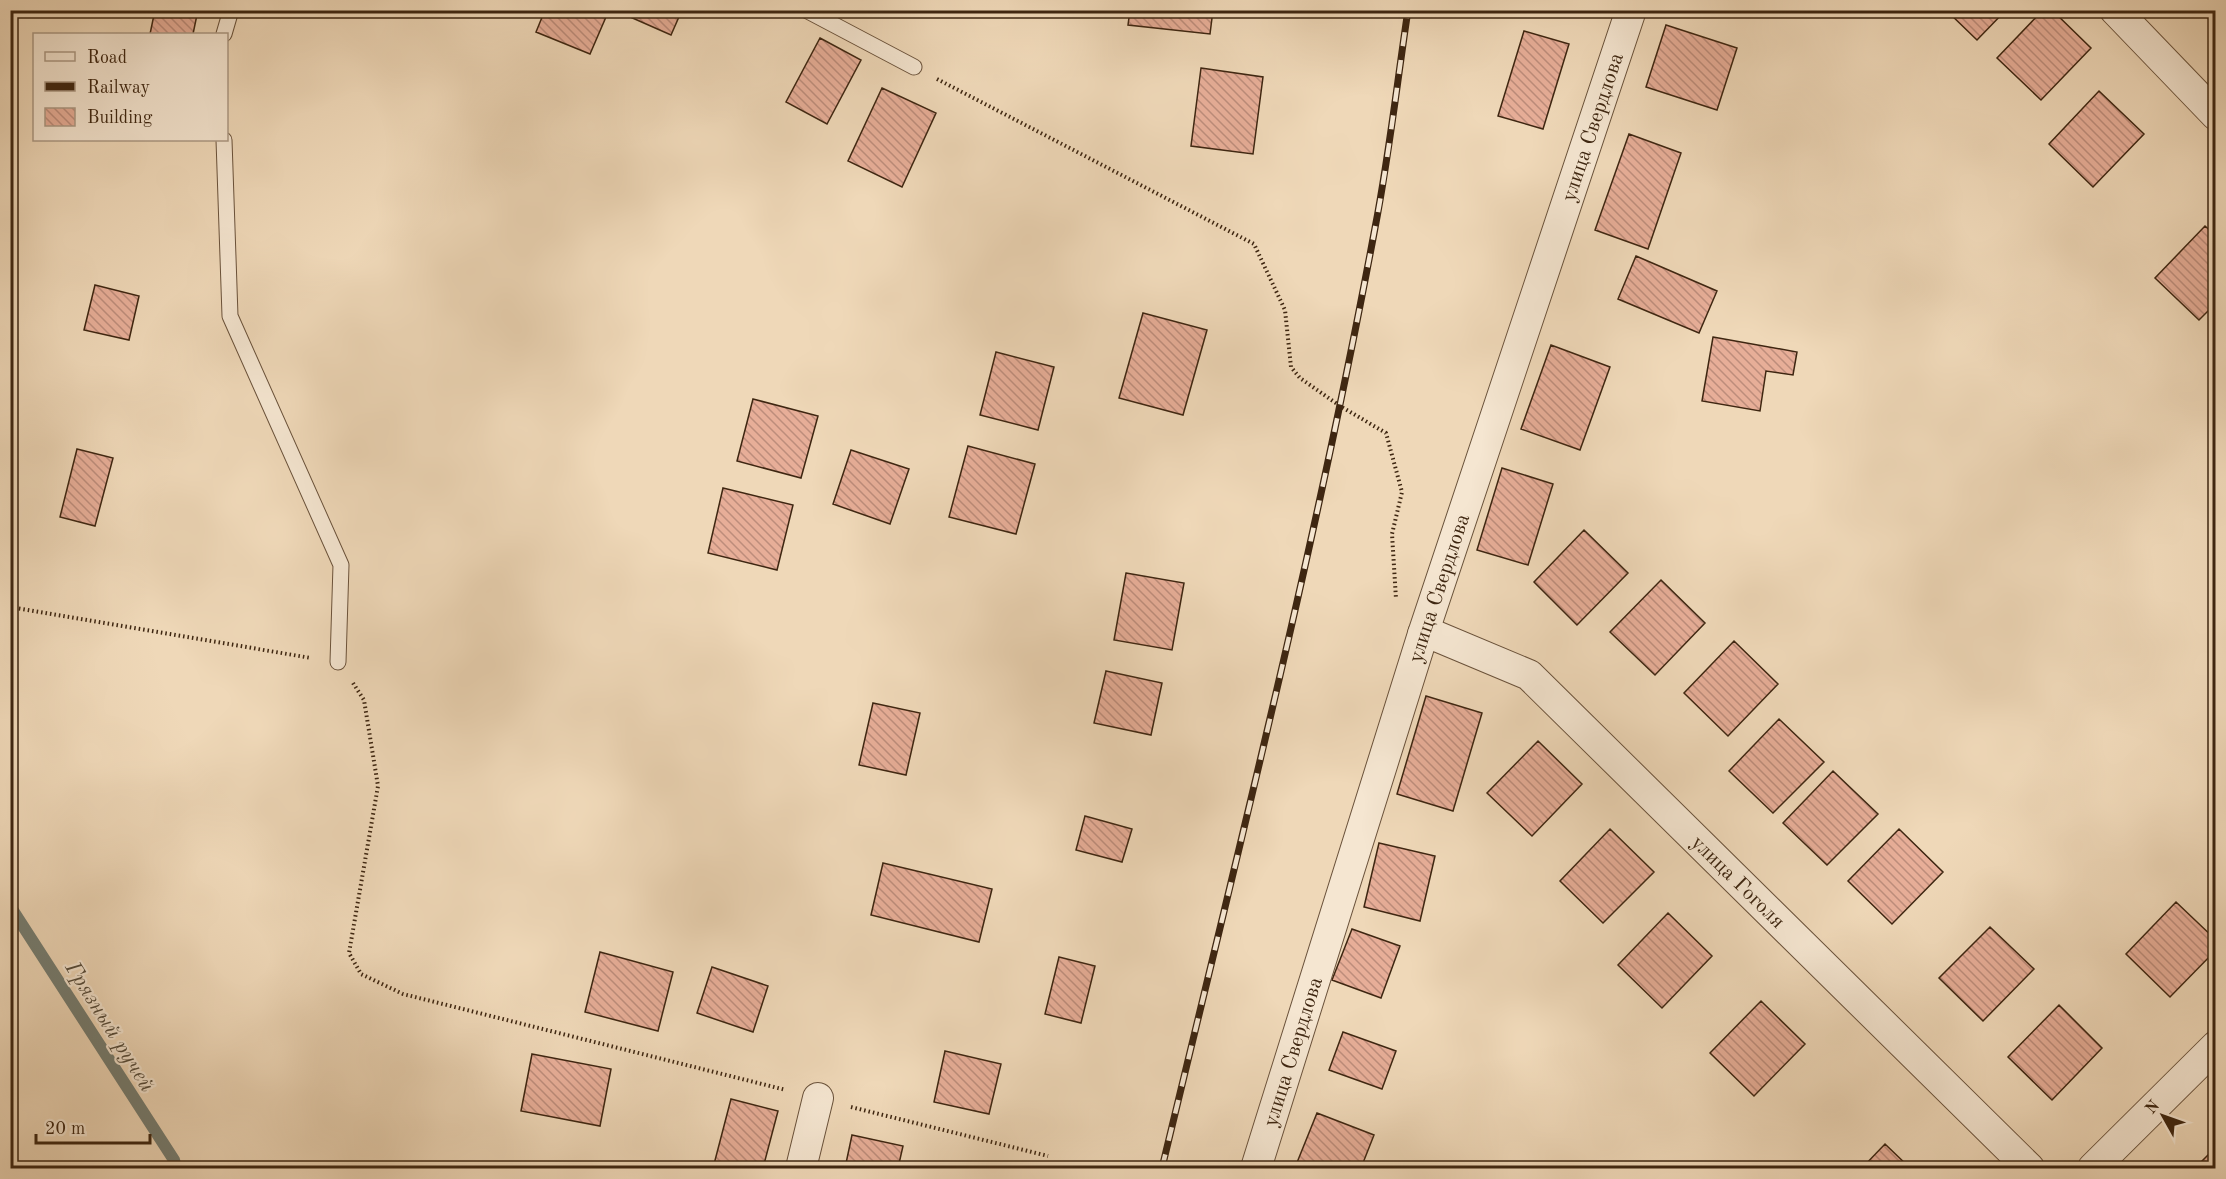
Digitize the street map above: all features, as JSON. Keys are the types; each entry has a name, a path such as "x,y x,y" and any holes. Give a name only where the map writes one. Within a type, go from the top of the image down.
{"street":[{"name":"улица Свердлова","path":"1256,1168 1423,634 1631,10"},
{"path":"2115,10 2216,115"},
{"name":"улица Гоголя","path":"1423,634 1436,636 1529,675 2029,1168"},
{"path":"2093,1168 2216,1046"},
{"path":"801,1168 818,1098"}],"lane":[{"path":"224,33 231,10"},
{"path":"806,10 914,67"},
{"path":"224,141 230,315 341,565 338,662"}],"path":[{"path":"2202,10 2216,25"},
{"path":"914,67 1254,244 1285,310 1291,367 1300,378 1386,434 1402,492 1392,534 1397,607 1423,634"},
{"path":"10,607 338,662 364,700 378,786 349,952 361,974 403,994 1048,1156"}],"building":[{"path":"155,10 198,10 193,33 150,33"},
{"path":"545,10 609,10 590,54 536,32"},
{"path":"630,10 682,10 671,35 628,16"},
{"path":"1130,10 1213,10 1210,34 1128,25"},
{"path":"1946,10 2006,10 1977,40"},
{"path":"2043,10 2052,10 2091,48 2041,100 1997,58"},
{"path":"1666,25 1737,48 1717,110 1646,87"},
{"path":"1524,31 1569,44 1543,129 1498,116"},
{"path":"820,38 861,60 827,124 786,102"},
{"path":"1201,68 1263,77 1253,154 1191,146"},
{"path":"882,88 936,113 902,187 848,161"},
{"path":"2099,91 2144,134 2093,187 2049,144"},
{"path":"1629,134 1681,153 1648,249 1595,230"},
{"path":"2205,226 2216,236 2216,303 2199,320 2155,278"},
{"path":"1636,256 1717,291 1699,333 1618,299"},
{"path":"95,285 139,296 129,340 84,330"},
{"path":"1143,313 1207,330 1183,415 1119,398"},
{"path":"1713,337 1797,352 1793,375 1766,371 1760,411 1702,401"},
{"path":"1551,345 1610,367 1580,450 1521,429"},
{"path":"996,352 1054,367 1038,430 980,415"},
{"path":"753,399 818,416 801,478 737,461"},
{"path":"968,446 1035,464 1016,534 949,517"},
{"path":"77,449 113,458 95,526 60,517"},
{"path":"851,450 909,469 890,524 833,504"},
{"path":"1502,468 1553,484 1528,565 1477,550"},
{"path":"723,488 793,505 777,570 708,553"},
{"path":"1584,530 1628,573 1577,625 1534,582"},
{"path":"1126,573 1184,583 1172,650 1114,640"},
{"path":"1661,580 1705,623 1655,675 1610,632"},
{"path":"1734,641 1778,684 1728,736 1684,693"},
{"path":"1106,671 1162,683 1151,735 1094,723"},
{"path":"1426,696 1482,713 1453,811 1397,794"},
{"path":"873,703 920,713 906,775 859,765"},
{"path":"1779,719 1824,762 1773,813 1729,771"},
{"path":"1538,741 1582,784 1532,836 1487,793"},
{"path":"1833,771 1878,814 1827,865 1783,823"},
{"path":"1085,816 1132,829 1122,862 1076,850"},
{"path":"1610,829 1654,872 1603,923 1560,881"},
{"path":"1899,829 1943,872 1892,924 1848,881"},
{"path":"1379,843 1435,856 1420,921 1364,907"},
{"path":"883,863 992,889 979,942 871,915"},
{"path":"2176,902 2216,940 2216,950 2170,997 2126,954"},
{"path":"1668,913 1712,956 1662,1008 1618,965"},
{"path":"1990,927 2034,969 1983,1021 1939,978"},
{"path":"1352,929 1400,946 1381,998 1332,980"},
{"path":"600,952 673,972 658,1031 585,1012"},
{"path":"1059,957 1095,966 1081,1023 1045,1014"},
{"path":"712,967 768,986 753,1032 697,1013"},
{"path":"1761,1001 1805,1044 1754,1096 1710,1053"},
{"path":"2059,1005 2102,1048 2052,1100 2008,1057"},
{"path":"1343,1032 1396,1051 1382,1089 1329,1070"},
{"path":"945,1051 1001,1064 989,1114 934,1102"},
{"path":"532,1054 611,1069 600,1126 521,1111"},
{"path":"731,1099 778,1111 763,1168 713,1168"},
{"path":"1317,1113 1374,1135 1361,1168 1305,1168 1296,1165"},
{"path":"852,1135 903,1146 898,1168 845,1168"},
{"path":"1885,1144 1910,1168 1862,1168"},
{"path":"2216,1147 2216,1168 2195,1168"}],"waterway":[{"name":"Грязный ручей","path":"10,906 174,1160 176,1168"}],"railway":[{"path":"1162,1168 1274,700 1327,464 1380,201 1408,10"}]}
